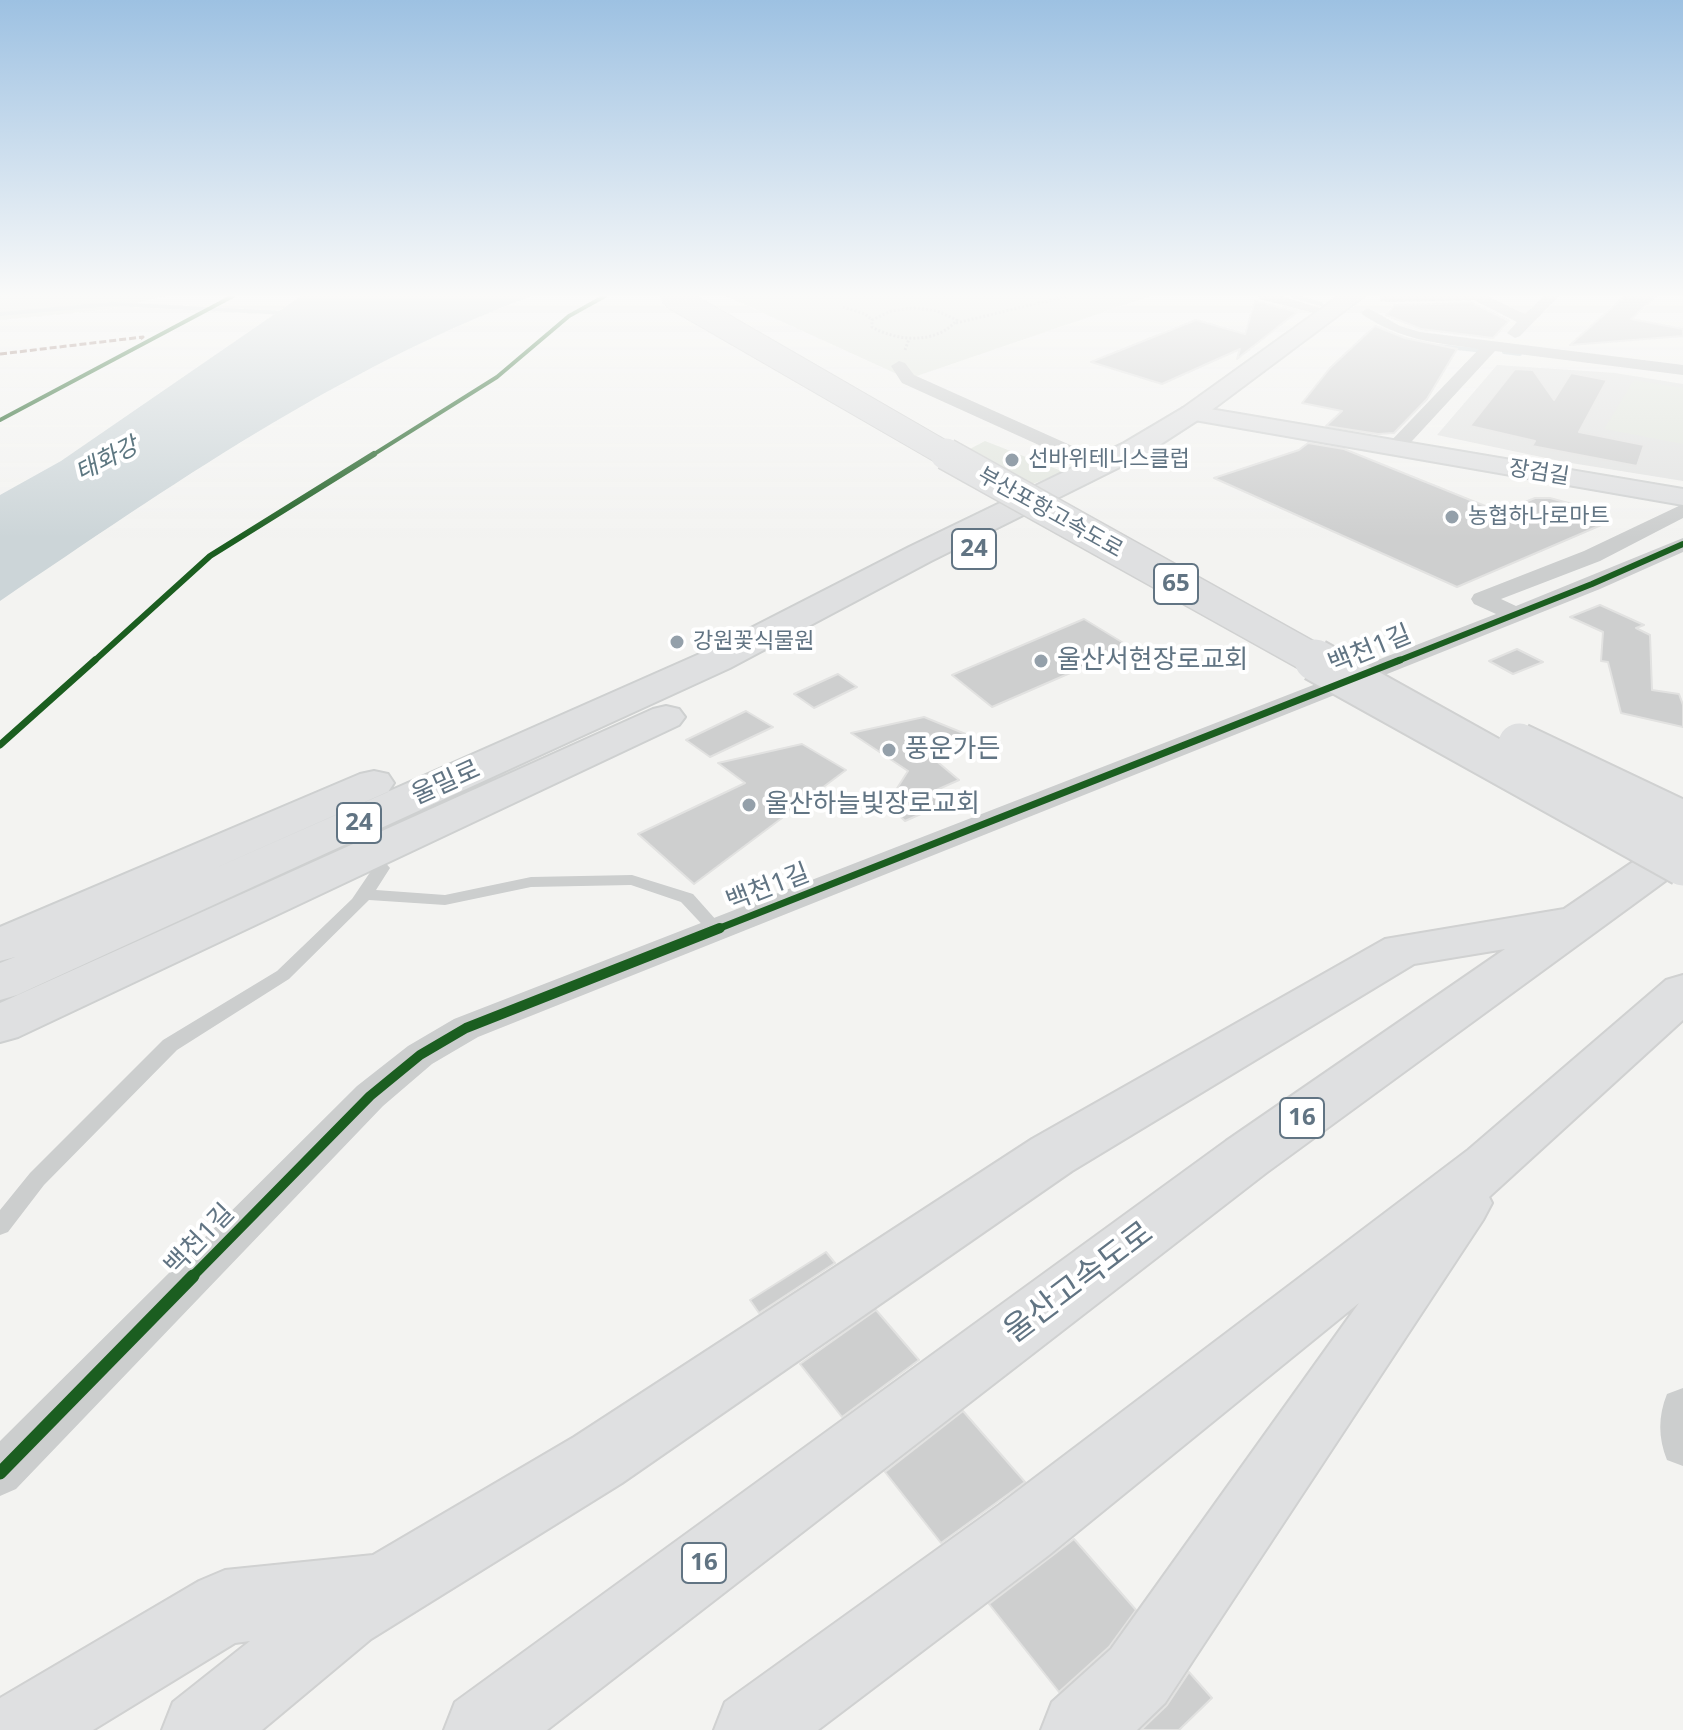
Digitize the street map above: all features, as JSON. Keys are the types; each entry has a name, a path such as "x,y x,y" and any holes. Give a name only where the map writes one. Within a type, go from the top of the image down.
{"main road":[{"name":"부산포항고속도로","path":"812,377 1683,865"},
{"name":"부산포항고속도로","path":"830,377 1683,846"},
{"name":"울밀로","path":"821,615 920,554 1134,449 1248,377"},
{"name":"울밀로","path":"0,983 1125,477 1236,411"},
{"name":"장검길","path":"1192,413 1236,411 1394,449 1683,497"},
{"path":"0,1024 367,874 690,705 821,615"},
{"path":"0,945 635,673 821,615"},
{"path":"1333,656 1683,822"},
{"path":"201,1730 345,1613 598,1460 1052,1155 1402,950 1599,907 1683,809"},
{"name":"울산고속도로","path":"483,1730 1246,1157 1683,846"},
{"path":"753,1730 1024,1530 1488,1166 1674,1006"},
{"path":"1080,1730 1138,1676 1488,1166"},
{"path":"20,1730 225,1607 383,1591"}],"street":[{"path":"906,377 1101,466"},
{"path":"1394,449 1466,377"},
{"path":"1515,614 1482,599 1592,556 1683,510"},
{"name":"백천1길","path":"0,1473 370,1096 420,1055 466,1028 1515,614 1683,544"},
{"path":"1683,1409 1683,1444"}],"lane":[{"path":"0,1226 37,1179 170,1045 283,975 367,874 445,900 531,882 632,880 687,898 717,930"}],"shaded area":[{"path":"1487,377 1638,377 1683,384 1683,481 1565,462 1437,435"},
{"path":"1634,380 1683,388 1683,444 1604,429"},
{"name":"선바위테니스클럽","path":"985,441 1064,472 1030,485 970,449"}],"water":[{"name":"태화강","path":"184,377 356,377 192,473 0,601 0,495 61,461"}],"building":[{"path":"1139,377 1178,377 1162,384"},
{"path":"1323,377 1440,377 1427,399 1394,433 1378,434 1326,426 1342,411 1302,403"},
{"path":"1509,377 1538,377 1554,400 1569,377 1590,377 1607,380 1579,432 1644,445 1637,466 1532,446 1535,441 1470,426"},
{"name":"농협하나로마트","path":"1308,443 1344,449 1500,512 1535,498 1550,498 1583,507 1606,523 1457,587 1214,478 1299,450"},
{"path":"1600,605 1644,625 1636,628 1650,635 1652,690 1679,694 1683,705 1683,727 1621,713 1608,662 1601,661 1603,632 1570,617"},
{"name":"울산서현장로교회","path":"1084,619 1130,647 992,707 952,675"},
{"path":"1517,649 1543,662 1513,674 1489,661"},
{"path":"838,674 857,687 814,708 794,694"},
{"path":"746,711 773,727 710,757 686,740"},
{"path":"924,717 968,735 922,749 959,780 932,792 946,803 905,821 887,804 908,771 851,733"},
{"name":"울산하늘빛장로교회","path":"802,744 846,770 694,884 638,834 745,783 718,763"},
{"path":"826,1252 835,1263 759,1313 750,1300"},
{"path":"876,1310 919,1360 842,1417 800,1364"},
{"path":"963,1411 1025,1482 941,1543 885,1472"},
{"path":"1074,1539 1136,1610 1109,1647 1059,1692 989,1604"},
{"path":"1189,1672 1212,1698 1179,1730 1141,1730 1167,1705"}],"cycle path":[{"path":"0,420 85,377"},
{"path":"0,745 210,556 497,377"},
{"path":"0,1473 370,1096 420,1055 466,1028 1592,584 1683,544"}],"place":[{"name":"선바위테니스클럽","path":"1012,460"},
{"name":"농협하나로마트","path":"1452,517"},
{"name":"강원꽃식물원","path":"677,642"},
{"name":"울산서현장로교회","path":"1041,661"},
{"name":"풍운가든","path":"889,750"},
{"name":"울산하늘빛장로교회","path":"749,805"}]}
